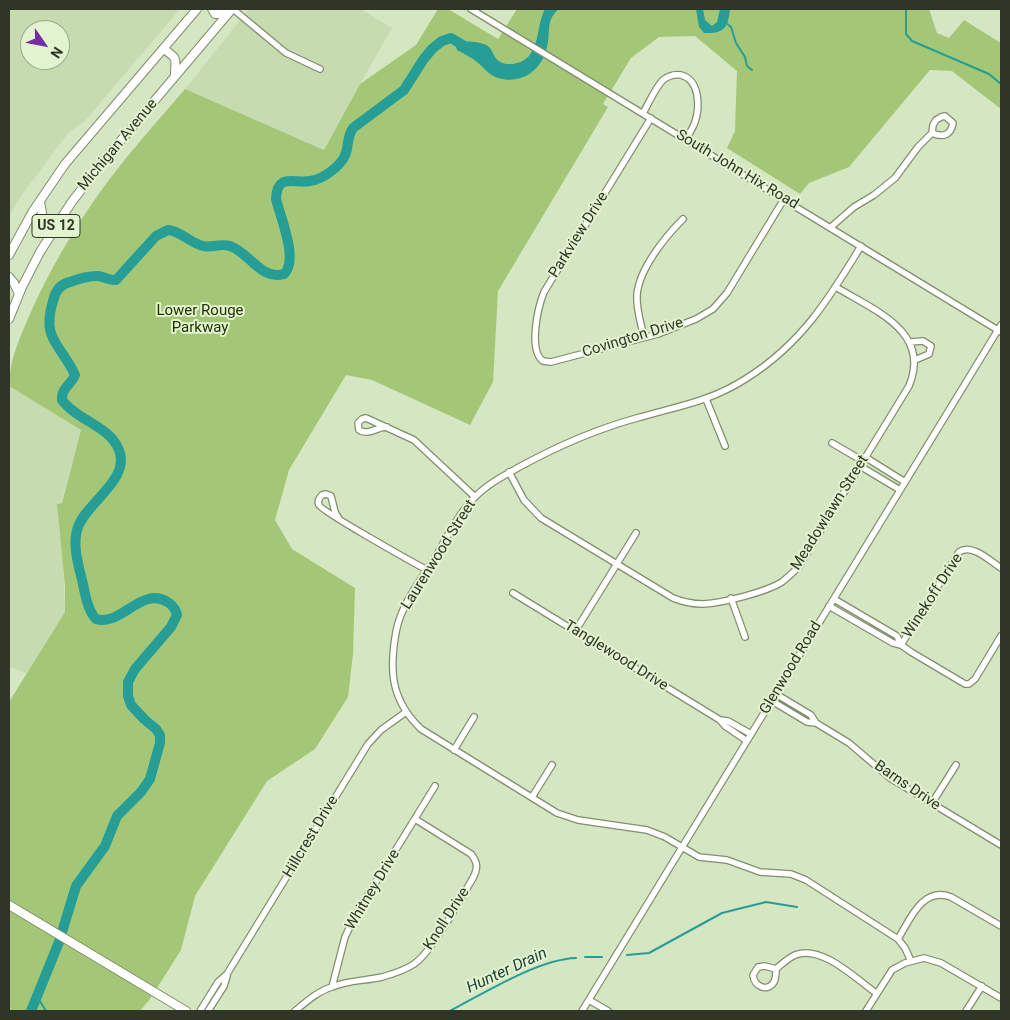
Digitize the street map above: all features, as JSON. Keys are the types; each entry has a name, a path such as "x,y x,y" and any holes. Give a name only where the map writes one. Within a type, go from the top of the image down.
{"main road":[{"name":"Michigan Avenue","path":"9,255 65,164 197,9"},
{"path":"212,9 215,14 220,15 231,10"},
{"name":"Michigan Avenue","path":"9,319 19,294 53,230 88,180 231,10"},
{"path":"164,49 174,55 175,76"},
{"path":"40,202 42,213 40,225 47,230 53,230"},
{"path":"9,277 19,294"},
{"path":"9,904 186,1011"}],"street":[{"name":"South John Hix Road","path":"471,9 1000,329"},
{"path":"231,10 286,53 320,69"},
{"path":"643,113 665,79 675,75 688,78 696,88 698,107 695,122 686,139"},
{"name":"Parkview Drive","path":"541,360 536,352 535,345 538,308 544,292 651,118"},
{"path":"831,227 854,207 889,184 918,147 932,133"},
{"name":"Covington Drive","path":"541,360 552,362 644,337 696,319 718,304 727,294 784,199"},
{"path":"644,337 637,305 640,280 669,233 683,219"},
{"name":"Laurenwood Street","path":"861,246 812,322 780,355 745,379 706,399 592,432 555,448 490,483 463,511 402,612 394,644 392,668 398,697 406,712 421,729 532,798 571,819 647,830 665,837 699,856 727,860 751,870 769,874 792,874 806,880 898,939"},
{"name":"Meadowlawn Street","path":"509,472 524,500 541,518 664,594 681,601 702,604 732,598 782,582 793,572 863,461 912,378 915,360 910,342 895,324 836,287"},
{"name":"Glenwood Road","path":"585,1010 589,1000 746,741 1000,329"},
{"path":"910,342 923,341 931,346 929,354 915,360"},
{"path":"706,399 725,446"},
{"path":"387,427 422,446 475,497"},
{"path":"832,443 905,482"},
{"path":"863,461 900,490"},
{"path":"339,519 334,509 333,498 328,494 322,495 319,498 319,505 339,519 427,570"},
{"path":"576,630 636,534"},
{"name":"Winekoff Drive","path":"901,645 956,554 965,548 972,550 1001,568"},
{"name":"Tanglewood Drive","path":"513,593 720,720 725,726 746,741"},
{"path":"732,598 745,637"},
{"path":"834,599 896,636 901,645"},
{"path":"829,606 893,643 901,645 957,681 965,684 969,684 975,679 1001,636"},
{"name":"Barns Drive","path":"776,694 811,715 816,723"},
{"name":"Barns Drive","path":"772,701 807,722 816,723 855,747 890,778 1001,845"},
{"name":"Hillcrest Drive","path":"200,1011 218,982 227,974 368,744 381,730 406,712"},
{"path":"454,750 474,717"},
{"name":"Tanglewood Drive","path":"720,720 728,721 751,734"},
{"path":"532,798 552,765"},
{"path":"932,804 956,765"},
{"name":"Whitney Drive","path":"332,987 348,930 435,786"},
{"name":"Knoll Drive","path":"332,987 399,972 415,963 430,948 474,878 478,867 471,854 415,819"},
{"path":"912,961 898,939 920,903 935,894 944,894 1001,926"},
{"path":"776,969 765,966 758,967 753,976 754,982 764,988 771,985 775,978 776,969 796,954 806,952 816,953 837,964 876,993"},
{"path":"866,1011 892,970 924,958 936,960 1001,998"},
{"name":"Hillcrest Drive","path":"208,1011 224,986 227,974"},
{"path":"966,1011 982,986"},
{"path":"295,1011 326,988 332,987"},
{"path":"589,1000 608,1011"}],"shaded area":[{"path":"9,9 180,9 84,122 68,133 19,199 9,217"},
{"path":"249,9 361,9 392,28 324,150 185,89"},
{"path":"9,386 81,430 61,503 65,612 27,673 9,667"}],"green space":[{"name":"Lower Rouge Parkway","path":"438,9 448,9 498,39 517,9 929,9 937,33 949,38 964,20 1001,43 1001,109 952,71 930,70 849,167 809,183 800,194 727,148 735,131 737,71 695,36 659,37 631,58 603,104 608,107 498,291 493,382 470,425 372,380 346,375 289,470 275,520 292,549 355,588 353,654 348,697 315,749 267,781 195,896 181,950 150,999 140,1011 9,1011 9,702 65,612 65,586 57,504 62,503 81,430 9,386 13,358 26,323 53,267 90,206 141,140 185,89 324,150 360,84 416,45"}],"water":[{"path":"545,9 559,9 550,22 547,47 541,63 530,74 507,80 498,78 489,73 475,60 457,50 455,42 478,43 489,47 495,57 502,63 512,64 526,59 533,51"},
{"path":"696,9 703,9 705,20 712,26 717,22 720,9 730,9 728,21 720,31 704,33 699,27"}],"waterway":[{"path":"906,9 906,34 912,41 989,74 1001,84"},
{"path":"726,23 731,27 736,43 745,57 747,66 752,70"},
{"path":"31,1011 59,942 76,886 105,846 117,816 141,792 150,779 160,743 160,735 131,705 128,696 128,682 135,669 171,627 177,615 169,603 159,599 141,602 115,617 105,620 96,619 88,606 77,560 76,533 90,508 114,481 121,461 115,442 101,429 68,407 62,400 63,392 75,375 51,333 49,325 50,314 55,295 58,289 66,283 83,278 97,276 116,280 156,236 168,230 177,232 203,246 230,246 237,249 262,270 276,275 284,274 290,259 287,238 276,199 280,185 288,181 304,182 313,180 332,171 344,158 353,128 404,90 432,49 442,41 451,38 466,47"},
{"name":"Hunter Drain","path":"627,955 649,953 722,913 766,902 797,907"},
{"name":"Hunter Drain","path":"585,957 602,957"},
{"name":"Hunter Drain","path":"450,1011 529,970 545,964 576,958"},
{"name":"Hunter Drain","path":"36,995 46,1011"}]}
